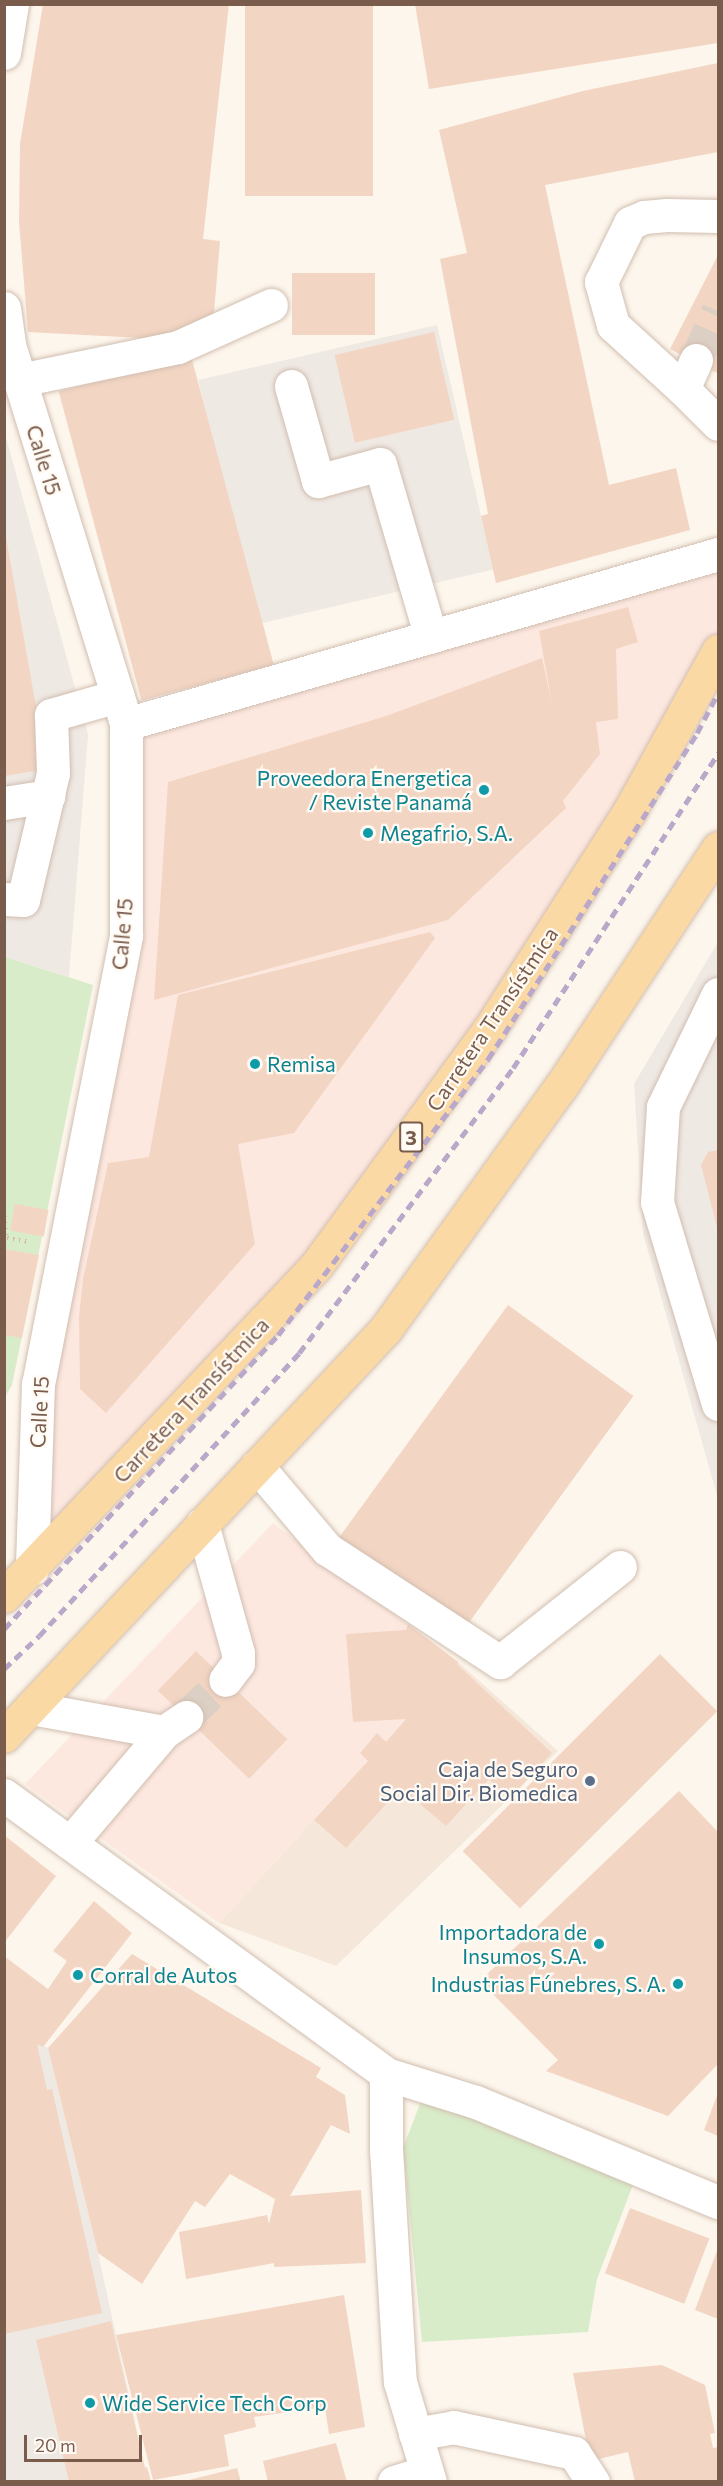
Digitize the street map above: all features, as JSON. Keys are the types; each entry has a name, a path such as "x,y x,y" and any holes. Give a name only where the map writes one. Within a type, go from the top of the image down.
{"main road":[{"name":"Carretera Transístmica","path":"4,1596 316,1266 489,1030 630,810 718,651"},
{"path":"4,1736 385,1330 562,1085 718,848"}],"street":[{"path":"4,53 12,4"},
{"path":"718,216 667,215 644,217 630,223 601,282 613,326 689,374 718,424"},
{"path":"20,380 178,347 271,305"},
{"name":"Calle 15","path":"4,308 9,345 121,710 126,936 38,1384 32,1569"},
{"path":"291,386 318,481 380,464 432,637"},
{"path":"4,899 23,900 53,773 51,715 121,710 432,637 718,554"},
{"path":"4,802 48,796"},
{"path":"718,994 663,1107 657,1202 718,1404"},
{"path":"257,1466 327,1549 500,1662 620,1567"},
{"path":"202,1524 238,1653 238,1663 225,1680"},
{"path":"31,1708 175,1724 70,1843"},
{"path":"4,1795 386,2074 476,2102 718,2202"},
{"path":"386,2074 386,2149 400,2382 429,2477 394,2481"},
{"path":"416,2434 453,2427 574,2453 593,2481"}],"shaded area":[{"path":"437,325 493,570 255,625 198,380"},
{"path":"4,430 88,735 69,977 5,957"},
{"path":"718,554 718,651 316,1266 32,1569 36,1479 126,936 126,724"},
{"path":"718,942 718,1499 643,1233 634,1084"},
{"path":"273,1523 458,1662 219,1923 25,1784"},
{"path":"458,1662 558,1751 336,1966 219,1923"},
{"path":"5,2030 48,2048 98,2253 145,2468 147,2467 151,2481 5,2482"}],"green space":[{"path":"5,957 93,985 12,1385 5,1397"},
{"path":"425,2091 634,2182 597,2279 588,2332 422,2342 403,2148"}],"building":[{"path":"43,4 229,4 203,239 220,241 213,324 179,340 28,332 19,222 20,144"},
{"path":"245,4 373,4 373,196 245,196"},
{"path":"415,4 718,4 718,43 429,89"},
{"path":"718,63 718,152 545,185 609,485 676,468 690,530 496,583 481,516 488,514 440,259 467,253 439,130 583,91"},
{"path":"718,255 718,369 717,373 670,349"},
{"path":"292,273 375,273 375,335 292,335"},
{"path":"434,332 454,420 355,443 335,355"},
{"path":"191,356 274,665 141,701 59,391"},
{"path":"4,526 47,769 4,776"},
{"path":"628,607 638,642 616,649 618,719 596,722 600,754 563,801 566,808 448,920 154,1000 168,782 386,716 542,658 552,704 539,631"},
{"path":"430,932 435,938 294,1133 238,1144 255,1244 106,1413 80,1389 79,1317 83,1279 108,1163 149,1157 178,995"},
{"path":"718,1150 718,1231 701,1165 708,1152"},
{"path":"15,1204 48,1210 44,1236 10,1231"},
{"path":"4,1249 39,1255 22,1338 4,1335"},
{"path":"508,1305 633,1396 464,1630 338,1539"},
{"path":"408,1624 458,1662 457,1664 552,1753 509,1799 489,1779 446,1826 401,1788 346,1848 314,1820 368,1761 360,1753 377,1733 386,1742 406,1719 353,1722 346,1634 406,1630"},
{"path":"196,1651 287,1739 249,1779 158,1691"},
{"name":"Caja de Seguro Social Dir. Biomedica","path":"660,1654 717,1711 520,1909 463,1851"},
{"name":"Importadora de Insumos, S.A.","path":"679,1791 718,1832 718,2064 668,2116 546,2071 558,2060 480,1981"},
{"path":"4,1835 56,1876 4,1943"},
{"path":"94,1901 132,1933 43,2047 37,2044 47,2090 52,2089 102,2313 4,2334 4,1956 48,1989 67,1961 53,1951"},
{"path":"132,1954 321,2068 316,2077 345,2095 350,2134 331,2125 290,2196 361,2190 366,2263 274,2267 274,2263 186,2279 179,2232 267,2215 269,2224 275,2199 230,2174 205,2207 195,2201 142,2284 98,2253 48,2048"},
{"path":"718,2093 718,2136 704,2130"},
{"path":"630,2208 709,2238 684,2304 605,2273"},
{"path":"718,2248 718,2319 695,2310"},
{"path":"344,2295 365,2427 329,2434 325,2407 254,2417 256,2427 224,2435 229,2466 153,2480 116,2335"},
{"name":"Wide Service Tech Corp","path":"111,2321 145,2468 147,2467 151,2482 69,2482 36,2340"},
{"path":"662,2365 705,2385 715,2433 710,2434 713,2448 718,2447 718,2482 635,2482 628,2452 590,2461 573,2373"},
{"path":"336,2443 347,2482 268,2482 263,2461"},
{"path":"237,2468 241,2482 185,2482 185,2481"}],"tunnel":[{"path":"696,360 718,311"},
{"path":"186,1717 225,1680"}],"railway":[{"path":"4,1629 278,1335 488,1059 697,733 718,693"},
{"path":"4,1669 39,1636 299,1353 513,1068 718,753"}],"place":[{"name":"Proveedora Energetica / Reviste Panamá","path":"484,790"},
{"name":"Megafrio, S.A.","path":"368,833"},
{"name":"Remisa","path":"255,1064"},
{"name":"Caja de Seguro Social Dir. Biomedica","path":"590,1781"},
{"name":"Importadora de Insumos, S.A.","path":"599,1944"},
{"name":"Corral de Autos","path":"78,1975"},
{"name":"Industrias Fúnebres, S. A.","path":"678,1984"},
{"name":"Wide Service Tech Corp","path":"90,2403"}]}
